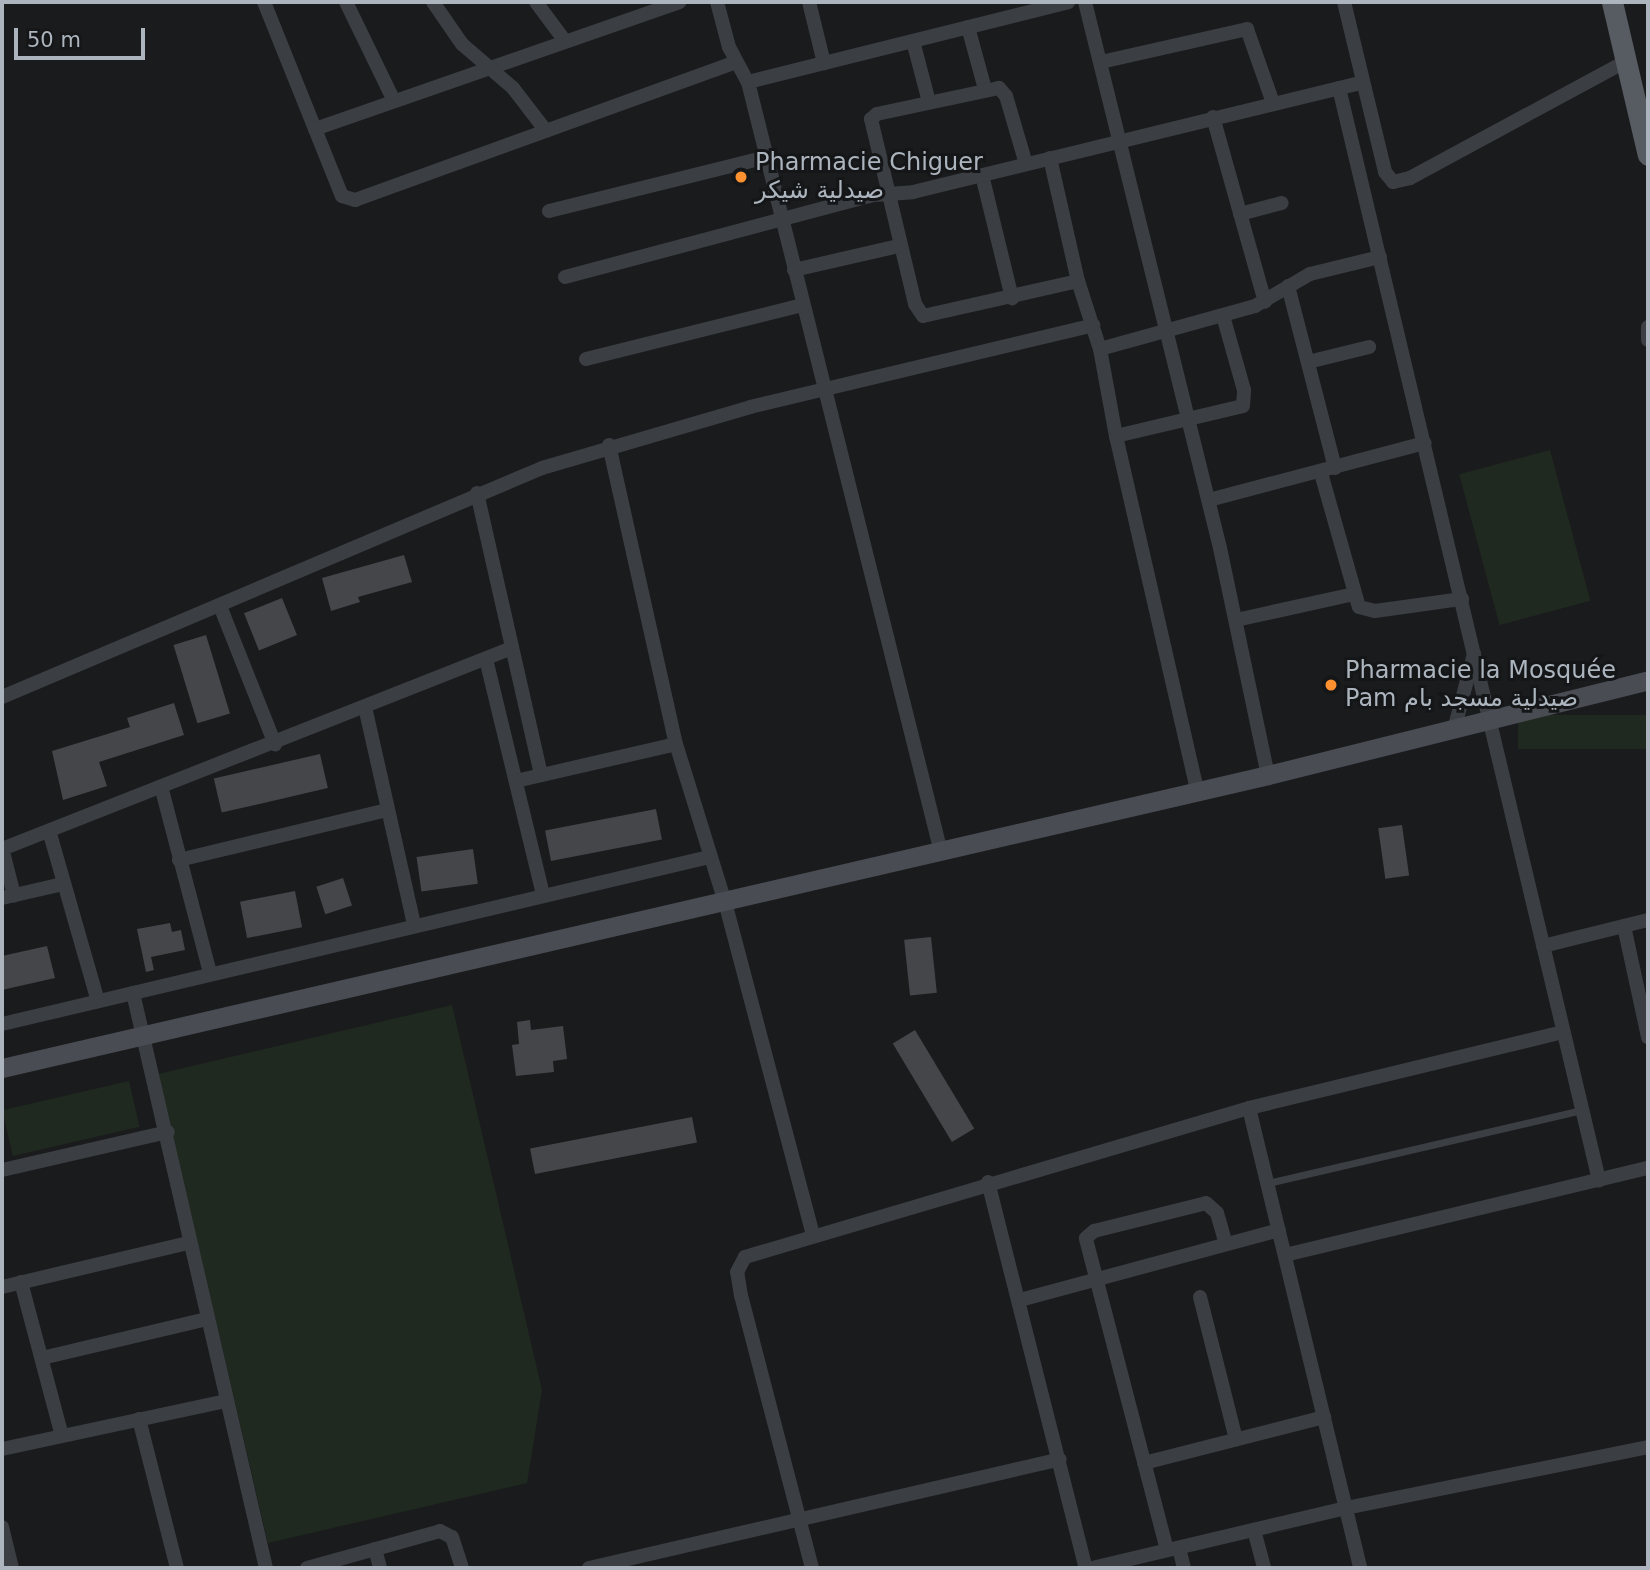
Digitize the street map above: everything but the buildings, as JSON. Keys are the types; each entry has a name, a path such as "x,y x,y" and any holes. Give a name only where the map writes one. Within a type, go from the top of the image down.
{"main road":[{"path":"1612,2 1628,60 1648,155"},
{"path":"2,1068 1268,775 1492,722 1648,680"}],"street":[{"path":"264,2 342,196 355,200 736,62"},
{"path":"346,2 394,101"},
{"path":"433,2 462,44 513,88 546,131"},
{"path":"536,2 565,41"},
{"path":"314,129 680,2"},
{"path":"717,2 736,62 748,82 802,305 827,388 941,852"},
{"path":"811,2 824,63"},
{"path":"748,82 1068,2"},
{"path":"1085,2 1122,141 1209,500 1268,775"},
{"path":"1344,2 1385,172 1393,182 1400,182 1628,60"},
{"path":"968,27 985,89"},
{"path":"1101,62 1247,29 1273,103"},
{"path":"913,41 929,102"},
{"path":"565,277 887,193 913,192 1363,82"},
{"path":"1339,88 1599,1180"},
{"path":"1026,164 1003,90 985,89 929,102 871,120 899,246 915,304 923,316 1078,282"},
{"path":"1213,117 1265,302"},
{"path":"549,211 767,157"},
{"path":"1049,158 1078,282 1100,349 1116,436 1197,791"},
{"path":"982,175 1012,298"},
{"path":"1240,214 1282,203"},
{"path":"794,270 899,246"},
{"path":"1100,349 1223,316 1265,302 1310,274 1380,257"},
{"path":"1288,286 1308,362 1328,470 1359,607 1375,611 1462,598"},
{"path":"586,359 802,305"},
{"path":"1116,436 1245,402 1223,316"},
{"path":"2,697 220,606 477,493 609,445 827,388 1093,326"},
{"path":"1648,327 1648,340"},
{"path":"1308,362 1369,347"},
{"path":"1209,500 1425,443"},
{"path":"609,445 676,744 725,902 814,1234"},
{"path":"477,493 541,775"},
{"path":"1236,621 1354,594"},
{"path":"220,606 275,744"},
{"path":"63,884 8,896 2,848 50,834 512,648"},
{"path":"1454,730 1474,652"},
{"path":"486,659 543,895"},
{"path":"365,707 414,925"},
{"path":"516,781 676,744"},
{"path":"162,790 210,973"},
{"path":"179,860 387,810"},
{"path":"50,834 98,1001"},
{"path":"2,1024 709,857"},
{"path":"1543,946 1648,920"},
{"path":"1624,926 1648,1037"},
{"path":"133,993 167,1132 188,1242 266,1568"},
{"path":"812,1568 737,1272 754,1251 1249,1108 1563,1032"},
{"path":"1249,1108 1360,1568"},
{"path":"2,1170 167,1132"},
{"path":"1285,1255 1648,1168"},
{"path":"988,1182 1086,1568"},
{"path":"1184,1568 1173,1549 1144,1463 1086,1242 1094,1231 1206,1203 1217,1213 1226,1244"},
{"path":"1020,1300 1279,1230"},
{"path":"2,1287 188,1242"},
{"path":"21,1282 62,1436"},
{"path":"1200,1297 1236,1439"},
{"path":"42,1358 207,1319"},
{"path":"2,1450 226,1401"},
{"path":"1144,1463 1324,1417"},
{"path":"139,1419 177,1568"},
{"path":"1100,1567 1346,1508 1648,1447"},
{"path":"589,1568 1060,1459"},
{"path":"2,1527 5,1553 12,1568"},
{"path":"1254,1530 1264,1568"},
{"path":"307,1568 447,1531 456,1543 462,1568"},
{"path":"375,1549 380,1568"}],"lane":[{"path":"1268,1183 1581,1110"}],"green space":[{"path":"1550,450 1590,601 1500,625 1459,474"},
{"path":"1518,715 1648,715 1648,749 1518,749"},
{"path":"452,1005 542,1390 527,1483 268,1543 158,1074"},
{"path":"129,1081 140,1127 13,1156 2,1110"}],"place":[{"name":"Pharmacie Chiguer صيدلية شيكر","path":"741,177"},
{"name":"Pharmacie la Mosquée Pam صيدلية مسجد بام","path":"1331,685"}]}
